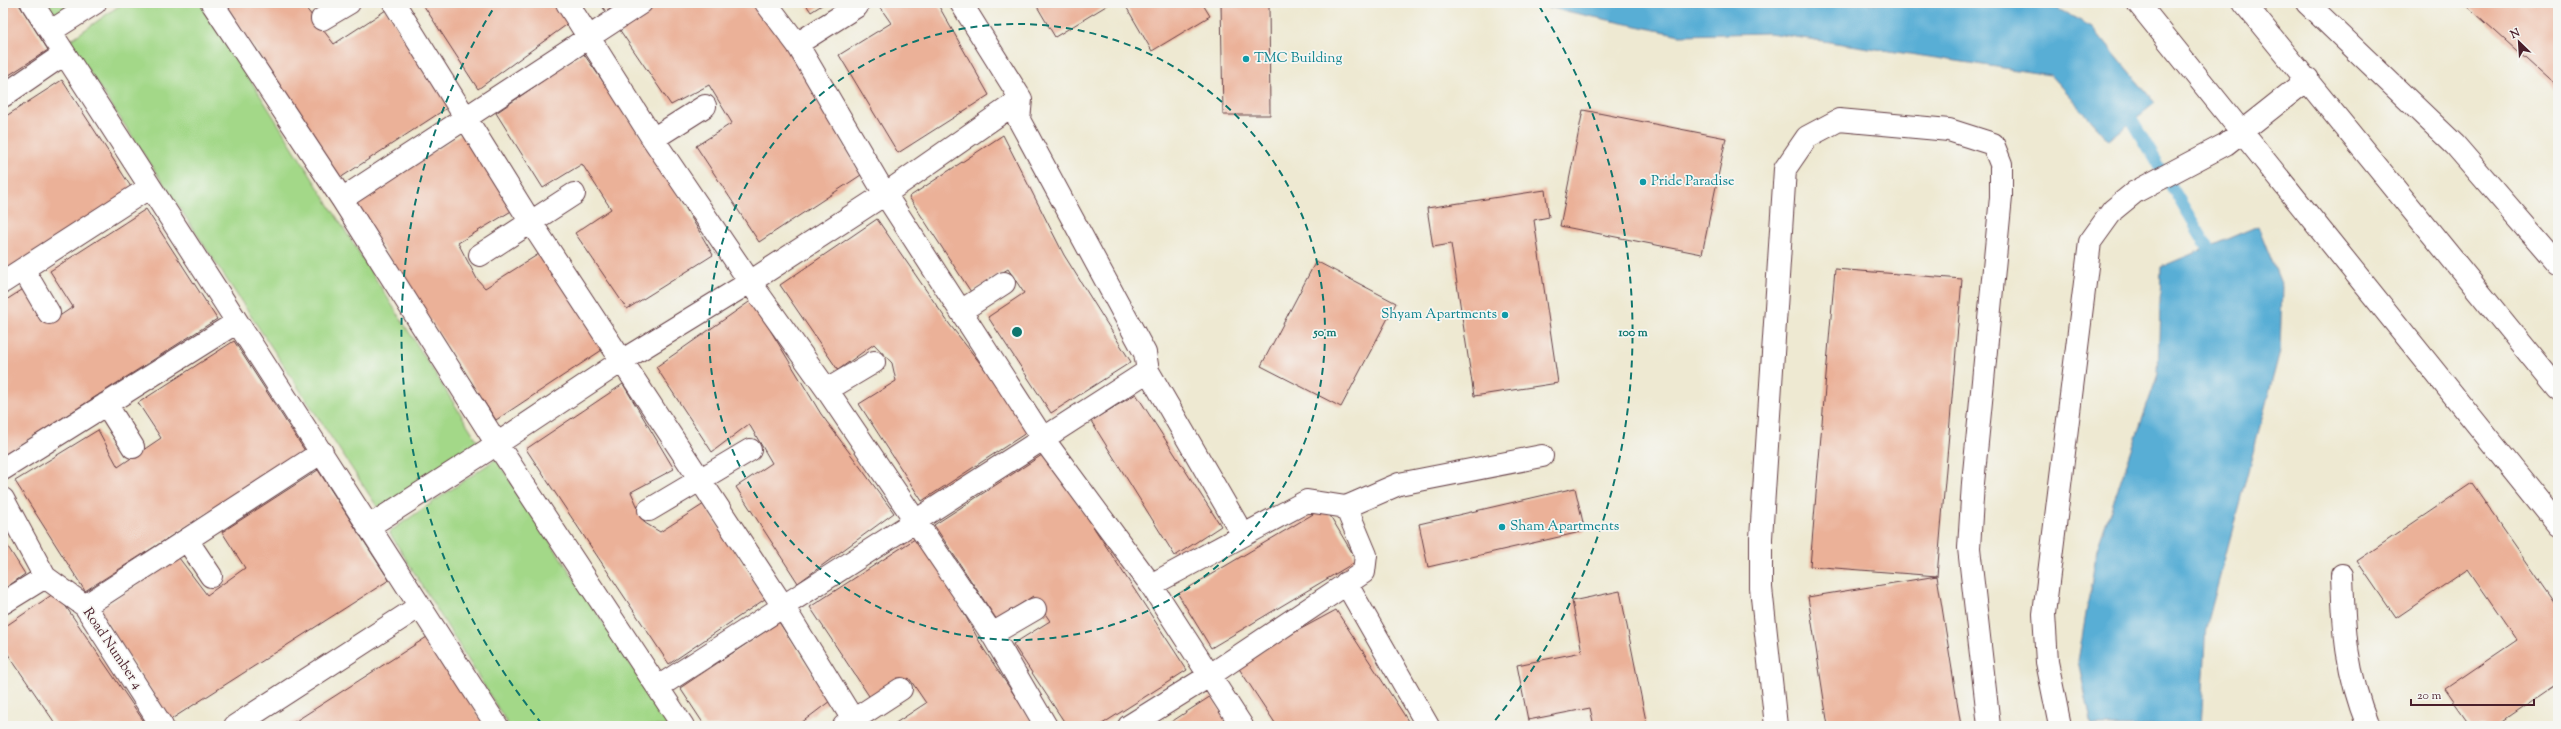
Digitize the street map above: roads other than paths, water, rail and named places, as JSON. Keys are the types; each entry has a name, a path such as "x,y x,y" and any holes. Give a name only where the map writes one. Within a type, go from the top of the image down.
{"street":[{"path":"32,3 497,726"},
{"path":"51,31 95,3"},
{"path":"212,3 342,199 497,444 683,726"},
{"path":"322,19 348,3"},
{"path":"394,3 530,221 623,360 783,606 852,724 901,689"},
{"path":"567,3 653,139 750,282 827,390 913,520 992,634 1046,726"},
{"path":"342,199 588,36 641,3"},
{"path":"766,3 797,44 885,194 1044,440 1151,585 1242,726"},
{"path":"961,3 1021,99 1019,120 1145,353 1148,371 1243,535"},
{"path":"2138,3 2243,130 2558,525"},
{"path":"2244,3 2308,79 2558,389"},
{"path":"2307,3 2455,145 2558,264"},
{"path":"797,44 857,6"},
{"path":"3,96 64,54"},
{"path":"2060,726 2047,662 2044,614 2090,242 2113,210 2135,192 2226,144 2308,79"},
{"path":"368,526 497,444 623,360 750,282 885,194 1021,99"},
{"path":"653,139 705,106"},
{"path":"1776,726 1761,588 1761,538 1785,169 1807,138 1839,120 1949,130 1993,144 2001,164 2001,197 1973,482 1969,548 1989,726"},
{"path":"3,282 150,187"},
{"path":"480,255 530,221 574,194"},
{"path":"23,269 49,312"},
{"path":"961,311 1004,283"},
{"path":"3,469 237,322"},
{"path":"827,390 874,362"},
{"path":"658,687 913,520 1044,440 1148,371"},
{"path":"106,404 133,447"},
{"path":"649,510 750,450"},
{"path":"85,606 322,452"},
{"path":"1151,585 1307,501 1346,507 1399,484 1542,456"},
{"name":"Road Number 4","path":"3,499 45,577 85,606 162,726"},
{"path":"1129,726 1210,676 1364,572 1366,555 1346,507"},
{"path":"187,540 211,576"},
{"path":"2342,575 2344,640 2354,693 2368,726"},
{"path":"3,603 45,577"},
{"path":"1346,583 1428,726"},
{"path":"235,726 420,606"},
{"path":"992,634 1035,608"}],"water":[{"path":"1527,3 2047,3 2092,27 2155,103 2109,140 2050,75 1769,33 1680,35"},
{"path":"2258,226 2282,286 2280,351 2207,625 2201,726 2092,726 2078,661 2097,549 2158,374 2161,267"}],"waterway":[{"path":"2124,107 2216,261"}],"place":[{"name":"TMC Building","path":"1246,59"},
{"name":"Pride Paradise","path":"1643,182"},
{"name":"Shyam Apartments","path":"1505,315"},
{"name":"Sham Apartments","path":"1502,527"}]}
